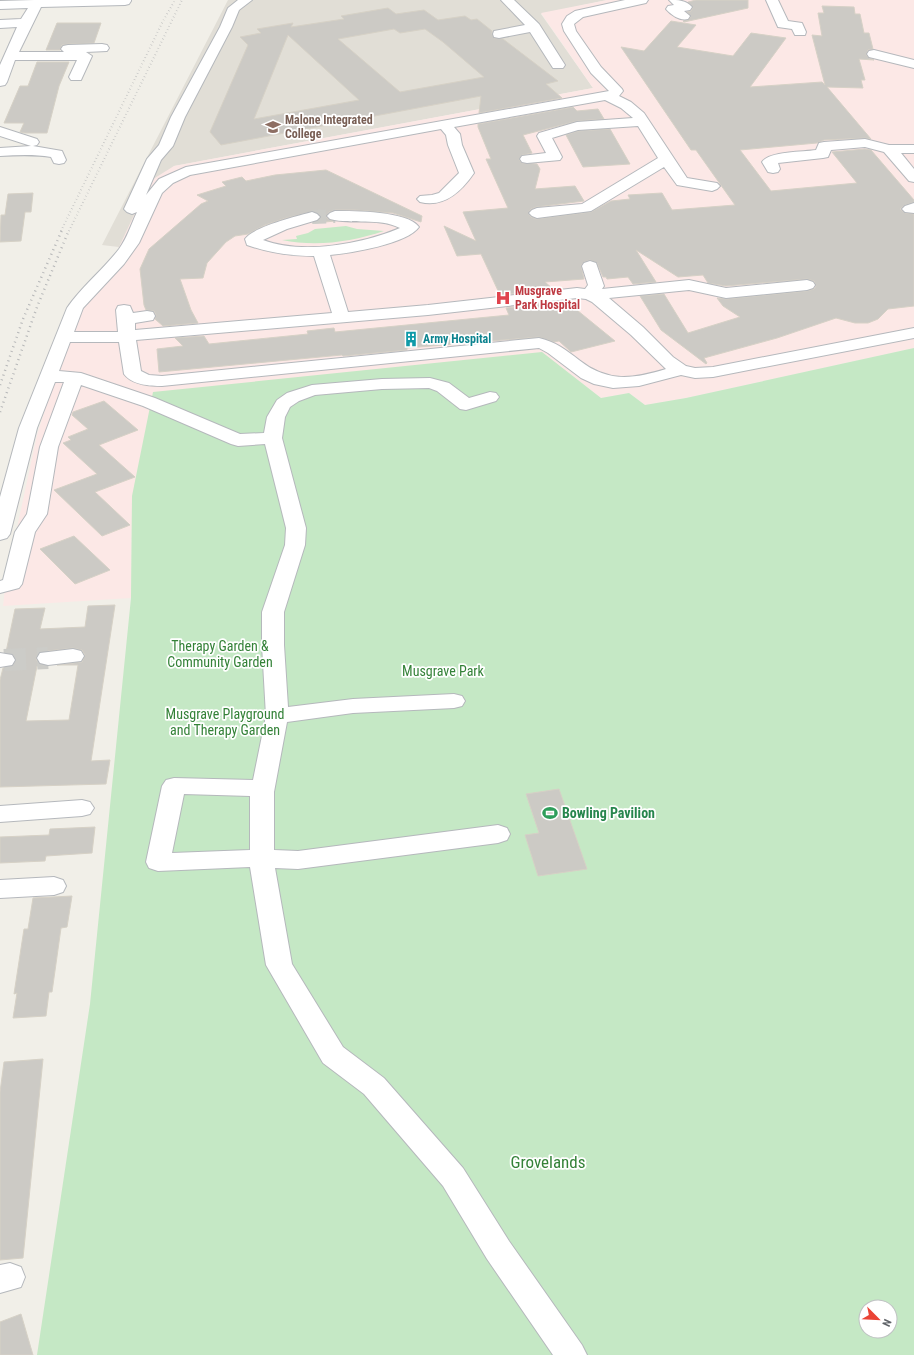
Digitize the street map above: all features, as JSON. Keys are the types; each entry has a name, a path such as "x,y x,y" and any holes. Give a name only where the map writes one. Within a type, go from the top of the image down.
{"street":[{"path":"102,278 95,274 95,269 116,241 154,159 166,146 178,117 226,27 234,8 246,0"},
{"path":"508,0 534,27 558,65"},
{"path":"0,534 28,428 75,308 82,297 113,266 130,244 154,194 162,184 172,177 186,171 199,168 608,96 615,93 614,89 596,70 568,28 569,21 579,14 642,0"},
{"path":"675,0 686,7 672,10 684,16"},
{"path":"772,0 783,24 797,26 800,32"},
{"path":"0,5 39,2 125,1"},
{"path":"0,82 26,23 39,2"},
{"path":"79,16 84,2"},
{"path":"561,9 579,14"},
{"path":"0,24 26,23"},
{"path":"499,34 534,27"},
{"path":"12,53 102,48"},
{"path":"12,53 85,56 76,77"},
{"path":"874,54 914,64"},
{"path":"608,96 626,105 642,122 682,182 712,186"},
{"path":"527,159 555,157 544,136 577,126 642,122"},
{"path":"425,199 438,199 446,196 467,173 455,145 444,133 445,125"},
{"path":"0,131 32,142"},
{"path":"773,169 769,162 774,159 824,154 824,146 865,143 889,148 914,149"},
{"path":"889,148 914,178"},
{"path":"0,152 32,149 57,154 59,160"},
{"path":"537,213 586,208 666,159"},
{"path":"312,217 263,233 253,239 253,242 260,245 277,248 321,251 337,250 380,242 409,230 411,227 394,220 373,217 335,216"},
{"path":"321,251 341,316"},
{"path":"590,266 596,286 591,295"},
{"path":"126,322 341,316 428,310 577,293 591,295 689,285 697,285 726,293 807,285"},
{"path":"591,295 637,330 667,361 680,370 695,373 713,372 914,333"},
{"path":"64,337 147,316"},
{"path":"126,322 128,349 133,374 142,379 162,382 539,343 550,347 581,371 595,378 607,381 623,383 637,382 680,370"},
{"path":"49,376 75,377 149,402 238,440 273,438"},
{"path":"0,587 12,584 26,532 37,514 49,447 75,377"},
{"path":"490,397 466,406 443,387 430,383 312,390 293,397 283,404 276,417 273,438 296,528 295,545 273,612 272,645 277,716 262,788 261,858 279,965 333,1055 374,1086 453,1177 498,1250 571,1355"},
{"path":"48,658 73,656"},
{"path":"277,716 353,706 454,701"},
{"path":"262,788 174,786 158,862 261,858 298,860 498,834"},
{"path":"0,814 82,808"},
{"path":"0,889 54,886"}],"shaded area":[{"name":"Malone Integrated College","path":"228,0 607,0 541,14 593,88 174,166 119,247 102,245"},
{"name":"Musgrave Park Hospital","path":"607,0 914,0 914,348 686,398 645,405 629,393 601,398 542,352 132,496 131,598 3,606 6,579 37,435 62,356 78,313 113,265 119,247 150,181 174,166 593,88 541,13"}],"green space":[{"path":"346,226 357,229 384,231 346,241 308,243 282,240 297,239 296,236 308,233 315,229"},
{"name":"Musgrave Park","path":"914,348 914,1355 37,1355 90,1004 131,598 132,496 153,392 542,352 601,398 629,393 645,405 686,398"}],"building":[{"path":"696,0 748,0 748,8 684,22 683,21 688,20 691,17 687,12 691,11 693,7 688,2"},
{"path":"822,6 854,7 855,14 860,14 864,33 869,33 873,49 868,50 866,55 874,60 859,59 865,80 861,80 863,88 827,87 871,139 824,140 817,143 740,150 771,191 857,183 832,152 865,149 871,150 914,200 914,202 905,205 900,209 905,213 914,214 914,306 888,309 878,319 868,323 855,323 836,318 777,338 704,358 707,363 706,364 661,330 640,296 664,294 688,333 740,317 723,306 717,298 726,299 807,291 814,289 816,286 814,281 807,279 726,286 708,283 703,275 678,277 636,250 656,282 633,284 628,277 607,279 606,277 603,277 597,263 590,260 581,265 584,279 545,282 553,289 500,295 481,254 457,256 444,226 476,241 463,212 508,208 486,159 491,159 478,124 573,107 577,111 598,109 604,119 577,121 523,135 532,153 522,155 519,160 522,163 537,164 540,169 535,189 575,186 584,201 536,207 531,209 528,213 531,217 536,219 591,212 611,201 630,199 628,195 662,193 672,210 735,205 696,150 691,150 621,47 644,51 671,21 696,25 677,47 733,56 751,33 786,38 750,87 822,82 825,85 812,35 822,36 818,13 824,13"},
{"path":"388,8 396,14 424,10 438,20 465,16 471,20 477,19 492,31 494,38 503,39 558,81 546,84 562,98 479,113 481,96 221,145 210,132 248,45 240,37 261,33 257,29 293,23 291,27 344,19 341,16","holes":["394,29 400,33 425,29 443,42 484,77 400,92 338,39","288,35 359,100 254,119"]},
{"path":"57,23 101,23 94,43 68,44 62,45 60,50 46,50"},
{"path":"37,62 69,62 59,86 47,133 20,132 24,123 4,123 20,86 28,86"},
{"path":"610,129 630,164 583,167 566,135 578,131"},
{"path":"326,170 422,216 421,222 393,213 355,210 335,210 329,212 326,217 335,221 315,223 322,217 313,211 286,218 265,225 248,234 235,236 226,242 207,263 203,278 180,279 191,310 198,323 163,326 155,319 156,315 154,311 146,310 144,305 140,269 149,249 201,204 208,201 197,195 226,186 222,182 242,177 246,181 275,175"},
{"path":"33,193 31,212 25,212 21,241 0,242 1,215 5,215 8,194"},
{"name":"Army Hospital","path":"568,301 573,304 572,306 615,341 571,352 559,341 554,342 539,337 159,372 157,349 183,346 175,338 204,336 209,344 308,334 307,331 334,328 335,332 509,315 506,308"},
{"path":"104,401 138,430 99,445 135,477 95,492 130,525 102,536 54,490 97,474 63,443 71,440 68,437 88,429 72,415 73,412"},
{"path":"74,536 110,570 75,584 40,549"},
{"path":"115,605 91,761 110,760 106,784 0,787 0,680 3,668 12,666 16,661 13,654 6,652 15,609 45,608 40,629 85,627 88,606","holes":["73,648 82,650 85,655 82,662 57,665 78,665 69,720 26,721 37,666 45,666 39,664 36,659 39,652"]},
{"name":"Bowling Pavilion","path":"559,789 587,869 538,876 525,835 539,833 526,794"},
{"path":"95,827 92,853 46,856 45,861 0,863 0,837 49,835 50,829"},
{"path":"72,896 67,927 61,928 52,992 49,992 46,1016 13,1018 17,993 14,994 24,929 28,929 33,898"},
{"path":"43,1059 23,1258 0,1260 0,1092 4,1062"},
{"path":"21,1314 33,1355 0,1355 0,1322"}],"tunnel":[{"path":"312,217 335,216"},
{"path":"4,660 48,658"}],"railway":[{"path":"61,231 163,21 175,0"},
{"path":"69,231 182,0"},
{"path":"0,385 23,319 62,230"},
{"path":"0,412 37,307 69,230"}],"place":[{"name":"Malone Integrated College","path":"273,127"},
{"name":"Musgrave Park Hospital","path":"503,298"},
{"name":"Army Hospital","path":"411,339"},
{"name":"Bowling Pavilion","path":"550,813"}],"park label":[{"name":"Therapy Garden & Community Garden","path":"220,654"},
{"name":"Musgrave Playground and Therapy Garden","path":"225,722"},
{"name":"Grovelands","path":"548,1162"}]}
